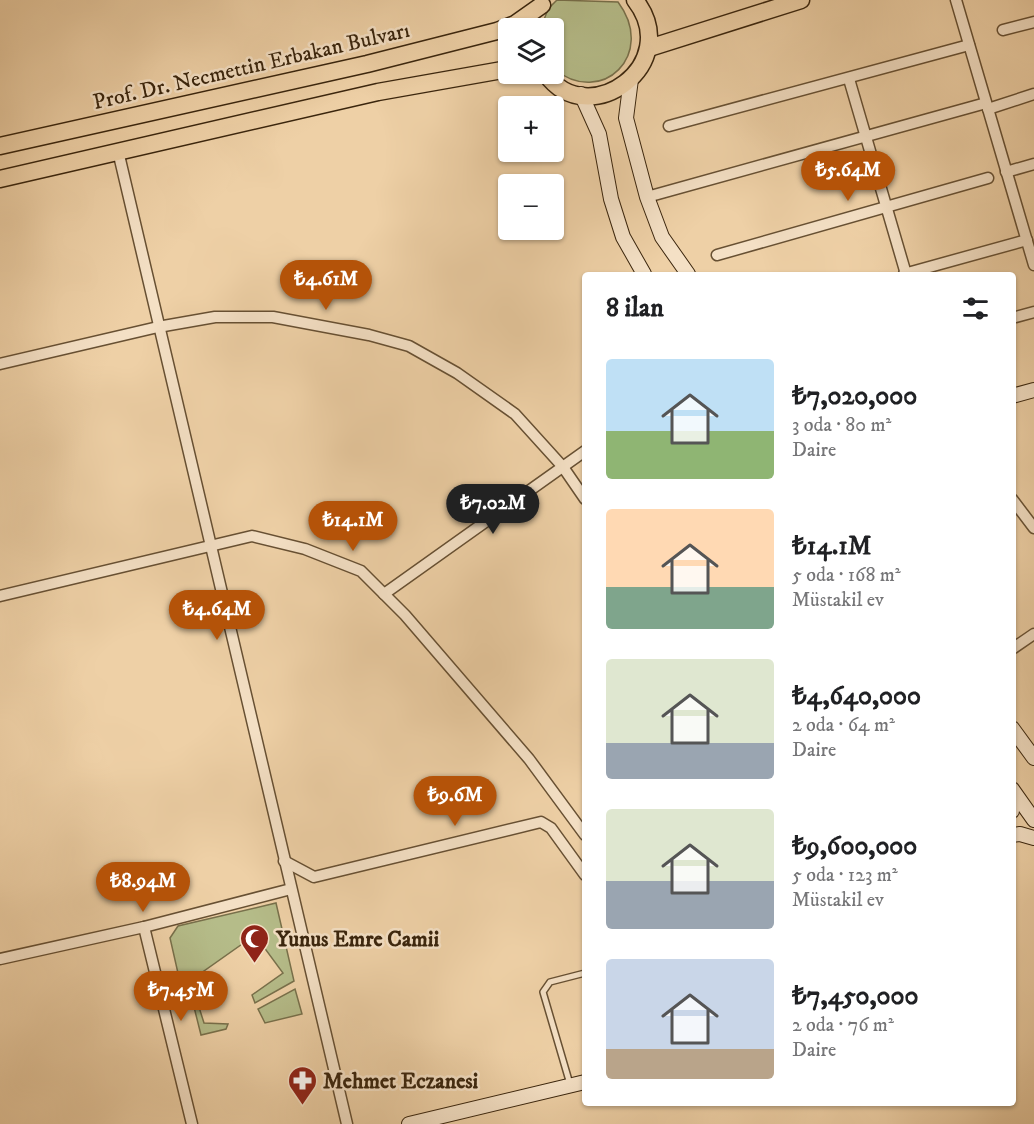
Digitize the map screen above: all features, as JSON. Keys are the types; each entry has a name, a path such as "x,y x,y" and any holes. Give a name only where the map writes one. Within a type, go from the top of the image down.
{"main road":[{"path":"557,84 580,94 599,95 616,90 631,79 642,65 649,48 649,29 643,10 635,0"},
{"path":"649,48 801,0"},
{"path":"538,18 544,3"},
{"name":"Prof. Dr. Necmettin Erbakan Bulvarı","path":"0,146 367,64 497,31 515,24 544,3"},
{"path":"0,178 378,92 498,71"},
{"path":"631,79 626,118 647,197 662,237 687,272"},
{"path":"580,94 599,134 611,199 623,237 643,272"},
{"path":"1016,395 1034,390"},
{"path":"1016,733 1034,758"},
{"path":"1016,795 1034,820"},
{"path":"1016,834 1034,838"},
{"path":"409,1124 582,1083"}],"street":[{"path":"956,0 1034,265"},
{"path":"1003,30 1034,22"},
{"path":"669,126 969,45"},
{"path":"849,79 904,272"},
{"path":"647,197 1034,94"},
{"path":"118,152 347,1124"},
{"path":"1006,172 1034,164"},
{"path":"717,255 988,178"},
{"path":"912,272 1027,240"},
{"path":"1016,317 1034,312"},
{"path":"0,364 158,327 215,317 273,318 318,324 410,346 457,373 515,414 563,467 582,495"},
{"path":"384,594 582,453"},
{"path":"1016,504 1034,528"},
{"path":"0,596 252,536 305,549 362,571 529,759 582,831"},
{"path":"1016,646 1034,634"},
{"path":"284,861 314,877 541,822 551,828 582,871"},
{"path":"0,959 144,927 291,889"},
{"path":"144,927 192,1124"}],"lane":[{"path":"571,1085 543,992 550,982 582,975"}],"green space":[{"path":"557,0 618,2 628,21 631,40 628,56 619,70 606,79 590,82 572,79 564,75 564,18 545,18 548,9"},
{"path":"276,903 294,981 255,1003 252,995 283,973 255,935 184,985 180,982 170,938 178,926"},
{"path":"192,985 204,1023 228,1024 226,1029 201,1035 189,987"},
{"path":"295,989 302,1014 265,1023 258,1009"}],"place":[{"name":"Yunus Emre Camii","path":"255,964"},
{"name":"Mehmet Eczanesi","path":"302,1106"}]}
